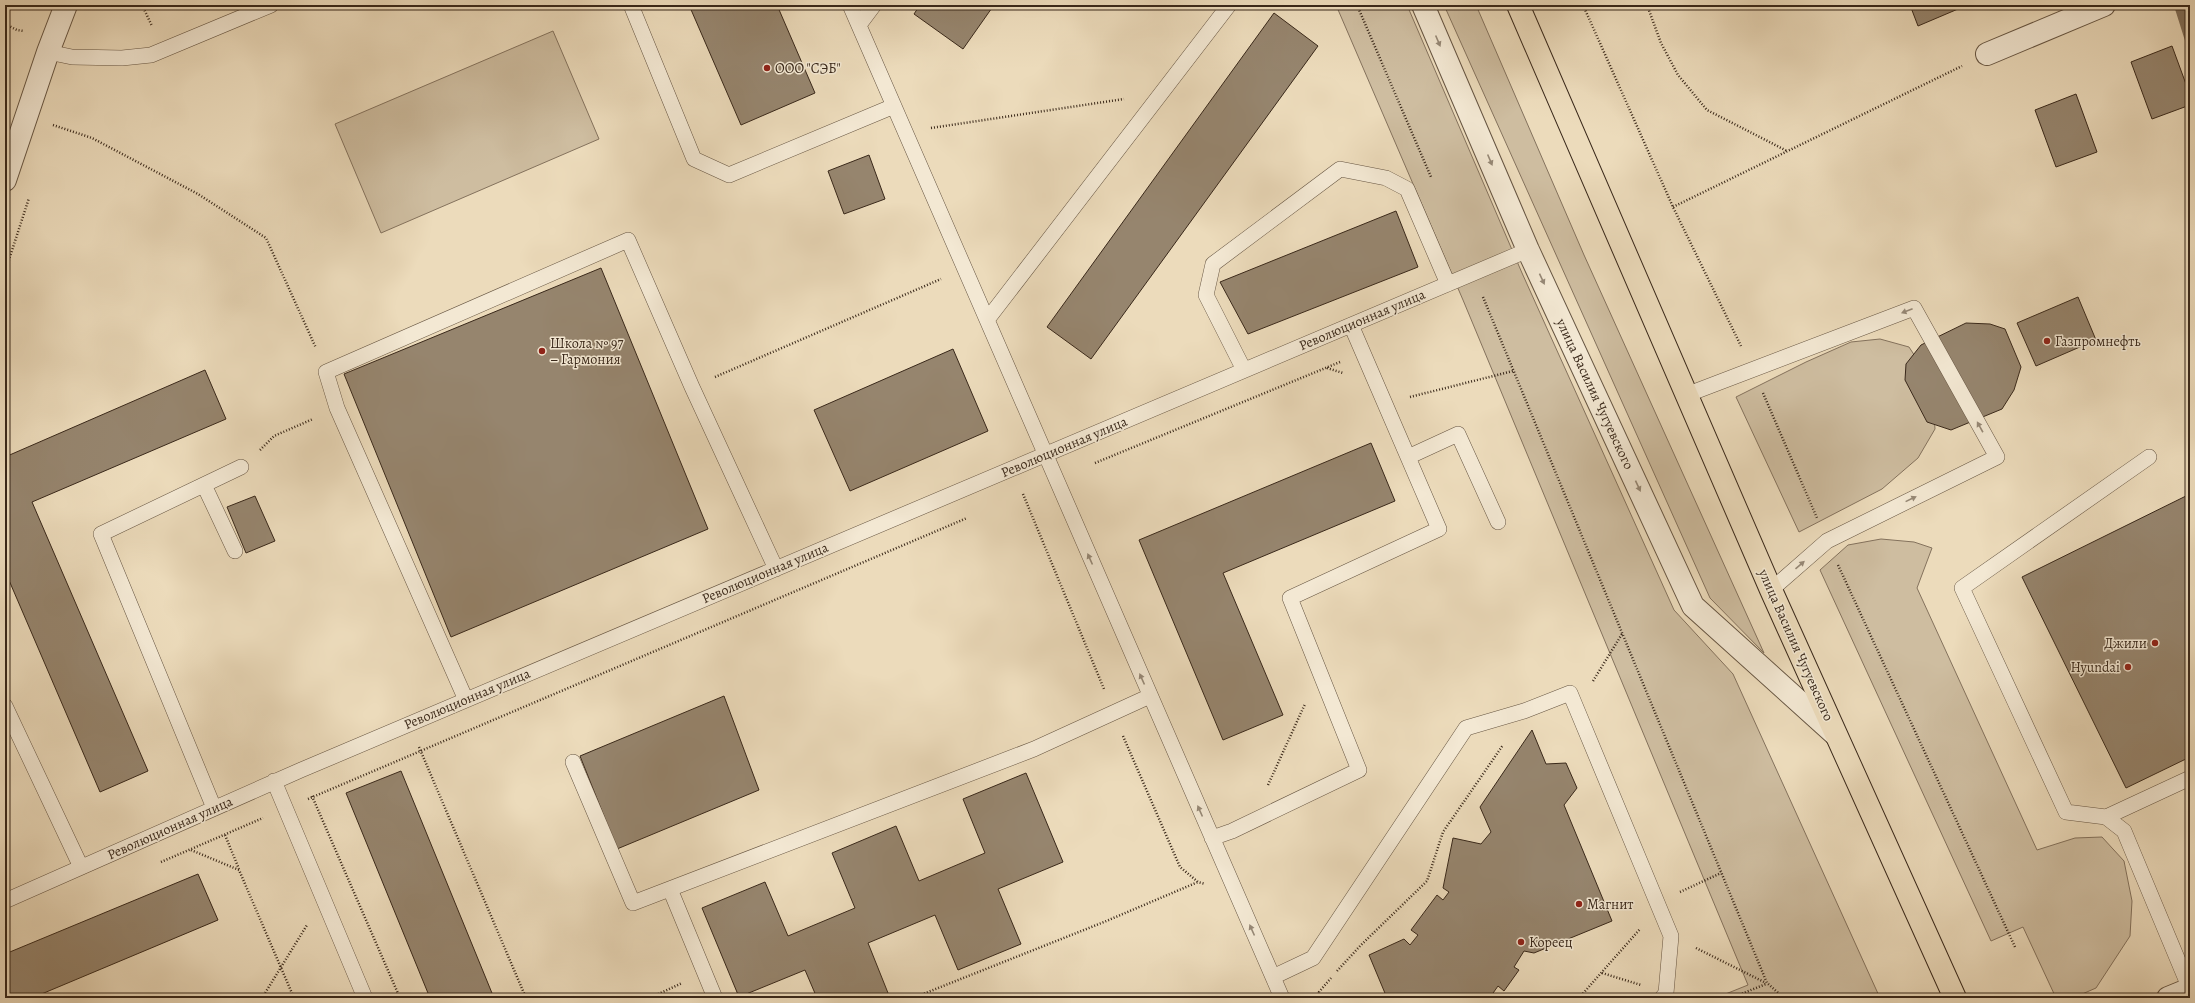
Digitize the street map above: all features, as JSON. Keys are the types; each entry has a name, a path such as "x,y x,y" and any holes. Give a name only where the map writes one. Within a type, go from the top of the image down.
{"main road":[{"name":"улица Василия Чугуевского","path":"1518,5 1771,590 1955,998"}],"street":[{"path":"5,180 48,52 66,5"},
{"name":"улица Василия Чугуевского","path":"1423,5 1528,250 1694,606 1835,734"},
{"path":"1987,54 2104,5"},
{"path":"2168,998 2190,989"}],"lane":[{"path":"48,52 72,57 122,58 151,55 271,5"},
{"path":"631,5 694,159 729,175 894,106"},
{"path":"850,5 1282,998"},
{"path":"859,25 874,5"},
{"path":"987,320 1229,5"},
{"path":"1244,370 1206,295 1213,264 1340,168 1386,178 1407,189 1448,284"},
{"path":"466,700 338,408 326,372 628,240 692,386 776,568"},
{"name":"Революционная улица","path":"5,901 274,781 1528,250"},
{"path":"1686,395 1914,308 1997,457 1827,541 1771,590"},
{"path":"1212,838 1252,822 1359,770 1290,598 1439,529 1351,325"},
{"path":"1408,457 1458,434 1498,522"},
{"path":"2149,457 1962,588 2066,812 2106,817 2124,831 2190,989"},
{"path":"214,808 101,534 242,467"},
{"path":"204,485 236,551"},
{"path":"1270,971 1313,958 1466,728 1524,711 1570,693 1671,936 1666,993 1662,998"},
{"path":"573,762 633,903 1034,749 1150,696"},
{"path":"5,706 81,867"},
{"path":"2106,817 2190,778"},
{"path":"274,781 365,998"},
{"path":"670,889 715,998"}],"path":[{"path":"142,5 155,32"},
{"path":"1357,5 1432,179"},
{"path":"1583,5 1673,207 1753,370 1827,541 2015,947"},
{"path":"1648,5 1662,42 1678,75 1707,110 1788,151"},
{"path":"1673,207 1987,54"},
{"path":"905,132 1160,94"},
{"path":"53,125 99,142 198,194 266,238 310,336"},
{"path":"692,386 964,269"},
{"path":"1473,273 1767,983"},
{"path":"1016,497 1363,352"},
{"path":"1385,403 1514,371"},
{"path":"242,467 274,436 338,408"},
{"path":"1023,494 1113,712 1180,867 1198,882 1211,885"},
{"path":"155,865 285,808 972,516"},
{"path":"1252,822 1319,672"},
{"path":"409,724 526,998"},
{"path":"1321,998 1319,992 1361,945 1427,881 1443,832 1504,743"},
{"path":"214,808 294,998"},
{"path":"150,836 239,870"},
{"path":"913,998 1104,922 1198,882 1227,873"},
{"path":"262,998 323,899"},
{"path":"1579,998 1644,925 1671,936 1767,983 1784,998"},
{"path":"650,998 704,972"},
{"path":"1731,998 1767,983"}],"shaded area":[{"path":"1336,5 1407,5 1522,273 1674,610 1733,674 1880,998 1723,998 1723,995 1748,985 1463,300"},
{"path":"1444,5 1476,5 1584,255 1764,653 1710,598"},
{"path":"553,31 599,139 381,233 335,124"},
{"path":"1880,339 1909,347 1926,373 1933,402 1935,429 1918,458 1882,489 1799,532 1736,397 1806,362 1851,342"},
{"path":"1881,539 1914,542 1932,548 1917,588 2037,850 2075,838 2102,837 2124,861 2132,901 2130,936 2096,988 2073,998 2056,998 2023,927 1991,941 1820,570 1848,545"}],"building":[{"path":"689,5 777,5 815,93 741,125"},
{"path":"920,5 994,5 963,49 914,14"},
{"path":"1910,5 1957,5 1958,9 1918,26"},
{"path":"1274,13 1318,46 1091,359 1047,327"},
{"path":"2172,46 2190,95 2190,105 2152,119 2131,62"},
{"path":"2076,94 2097,152 2056,167 2035,110"},
{"path":"869,155 885,199 844,214 828,171"},
{"path":"1396,211 1418,267 1248,334 1220,282"},
{"path":"601,268 708,529 451,637 344,374"},
{"path":"2078,297 2096,340 2036,366 2017,323"},
{"path":"1966,323 1990,324 2005,329 2021,367 2014,390 2002,409 1951,430 1927,422 1905,380 1906,364 1921,345"},
{"path":"953,349 988,431 850,491 814,410"},
{"path":"205,370 226,419 32,502 148,771 100,792 5,571 5,457"},
{"path":"1371,443 1395,501 1223,573 1283,715 1223,740 1139,540"},
{"name":"Hyundai","path":"2190,494 2190,757 2126,788 2022,577"},
{"path":"255,496 275,541 246,553 227,507"},
{"path":"724,696 759,790 617,849 580,756"},
{"path":"1532,730 1546,764 1566,763 1577,788 1564,805 1612,921 1534,953 1524,951 1514,967 1519,970 1504,991 1498,986 1491,996 1492,998 1387,998 1369,955 1404,939 1410,945 1418,935 1411,930 1437,895 1443,900 1449,892 1443,888 1453,838 1481,844 1491,832 1480,807"},
{"path":"401,771 494,998 430,998 346,793"},
{"path":"1026,773 1063,862 998,889 1021,944 958,970 935,915 868,943 890,998 817,998 805,970 739,997 702,908 765,882 788,936 855,908 832,853 896,826 919,881 985,853 963,799"},
{"path":"198,874 218,920 32,998 5,998 5,954"}],"waterway":[{"path":"2179,5 2190,40"}],"place":[{"name":"ООО \"СЭБ\"","path":"767,68"},
{"name":"Газпромнефть","path":"2047,341"},
{"name":"Школа № 97 – Гармония","path":"542,351"},
{"name":"Джили","path":"2155,643"},
{"name":"Hyundai","path":"2128,667"},
{"name":"Магнит","path":"1579,904"},
{"name":"Кореец","path":"1521,942"}]}
